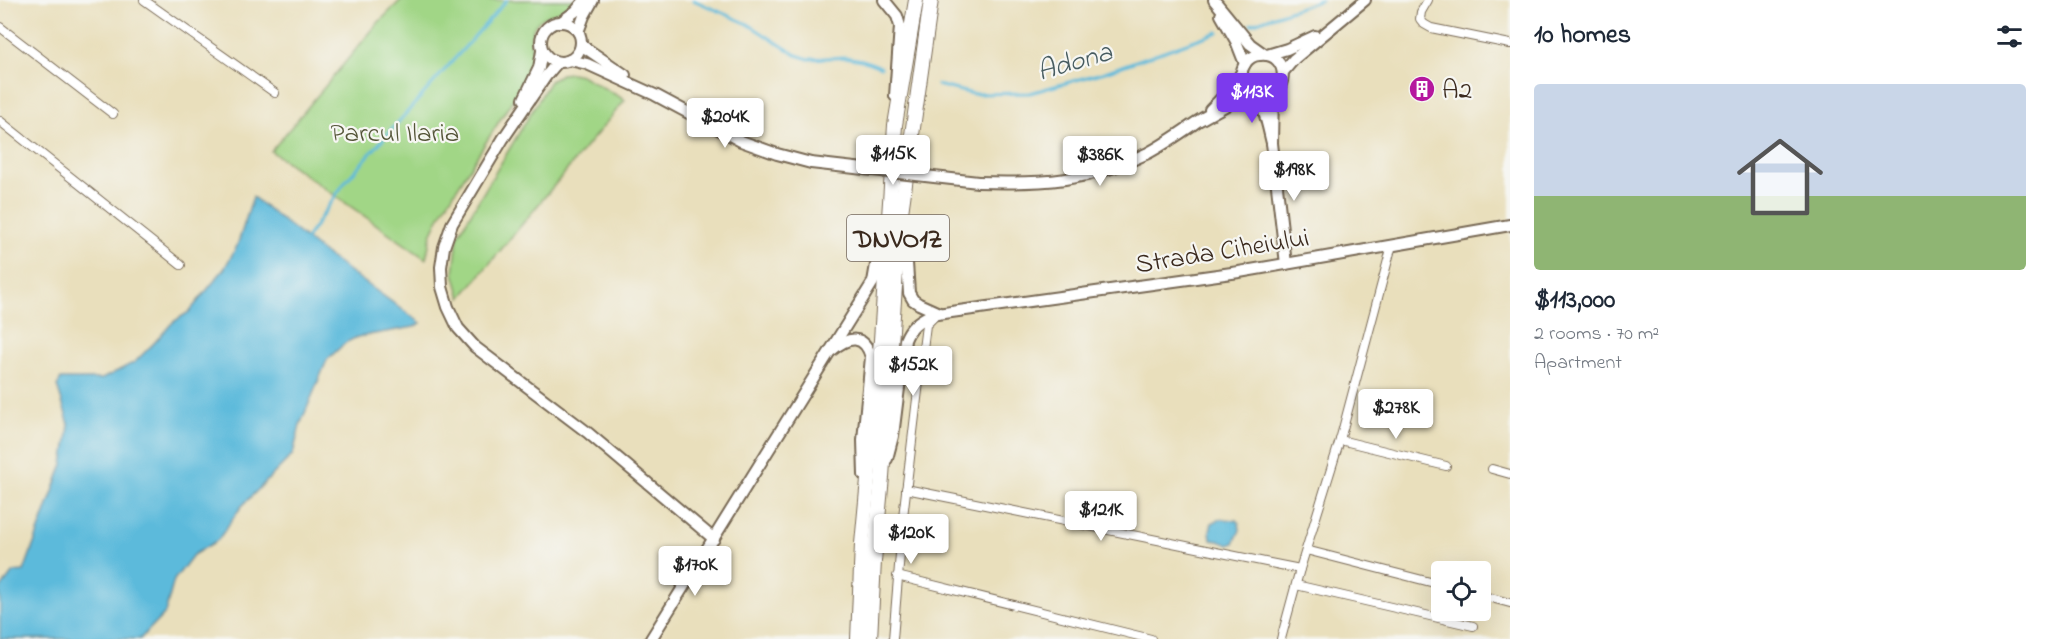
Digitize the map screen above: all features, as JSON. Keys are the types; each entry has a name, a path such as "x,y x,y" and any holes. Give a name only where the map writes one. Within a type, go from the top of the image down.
{"highway":[{"name":"DNVO1Z","path":"858,639 866,493 881,340 895,125 916,0"},
{"name":"DNVO1Z","path":"870,639 874,551 882,477 899,227 931,0"}],"street":[{"path":"144,0 275,93"},
{"path":"561,22 576,11 585,0"},
{"path":"570,60 579,51 581,45 578,32 593,0"},
{"path":"884,0 897,16 900,26 895,87 895,125"},
{"path":"1286,264 1272,143 1274,93 1281,84 1283,72 1294,58 1365,0"},
{"path":"1428,0 1420,19 1431,28 1510,44"},
{"path":"1214,1 1250,44 1278,61 1283,72"},
{"path":"1214,1 1236,41 1243,68 1242,80 1253,93 1272,143"},
{"path":"503,139 540,68 542,51 540,44 544,31 554,23 561,22 568,23 578,32"},
{"path":"0,27 113,114"},
{"path":"1202,119 1234,85 1250,58 1287,49 1326,31"},
{"path":"581,45 655,95"},
{"path":"542,51 557,63"},
{"path":"714,539 587,432 475,347 458,328 448,307 442,287 441,267 444,247 452,224 503,139 557,63 570,60 587,64 655,95 741,141 777,154 811,163 978,182 1030,184 1090,175 1149,152 1202,119 1253,93 1262,96 1274,93"},
{"path":"0,121 181,265"},
{"path":"651,639 873,282 891,183"},
{"name":"Strada Ciheiului","path":"882,477 893,436 908,334 921,320 940,313 1239,272 1510,225"},
{"path":"893,639 906,489 926,325 940,313 919,304 909,293 906,248 899,227"},
{"path":"1281,639 1340,440 1392,245"},
{"path":"827,354 840,343 856,339 864,343 871,357 863,440 863,472 866,493"},
{"path":"1340,440 1446,466"},
{"path":"1492,469 1510,474"},
{"path":"906,489 1300,569"},
{"path":"1306,550 1431,582"},
{"path":"897,576 1151,639"},
{"path":"1296,585 1473,626"},
{"path":"1491,598 1510,603"}],"green space":[{"name":"Parcul Ilaria","path":"401,0 577,0 567,8 541,19 534,28 531,41 532,67 442,212 431,235 426,259 271,151 378,23"},
{"path":"561,74 581,75 625,100 461,298 454,273 458,235 550,81"}],"water":[{"path":"253,197 320,250 421,323 414,327 357,337 345,343 327,360 300,425 293,454 241,507 218,540 193,555 174,580 165,613 140,639 0,639 0,589 13,572 24,571 63,464 69,424 57,386 61,379 102,379 135,362 173,322 189,312 224,269 237,246"},
{"path":"1220,519 1236,520 1239,523 1240,530 1234,543 1229,545 1211,540 1212,523"}],"waterway":[{"path":"304,242 345,182 507,0"},
{"name":"Adona","path":"693,0 748,24 796,55 809,59 845,57 881,67"},
{"name":"Adona","path":"1251,24 1321,0"},
{"name":"Adona","path":"937,85 973,94 1030,93 1105,72 1218,32"}],"place":[{"name":"A2","path":"1422,89"}]}
